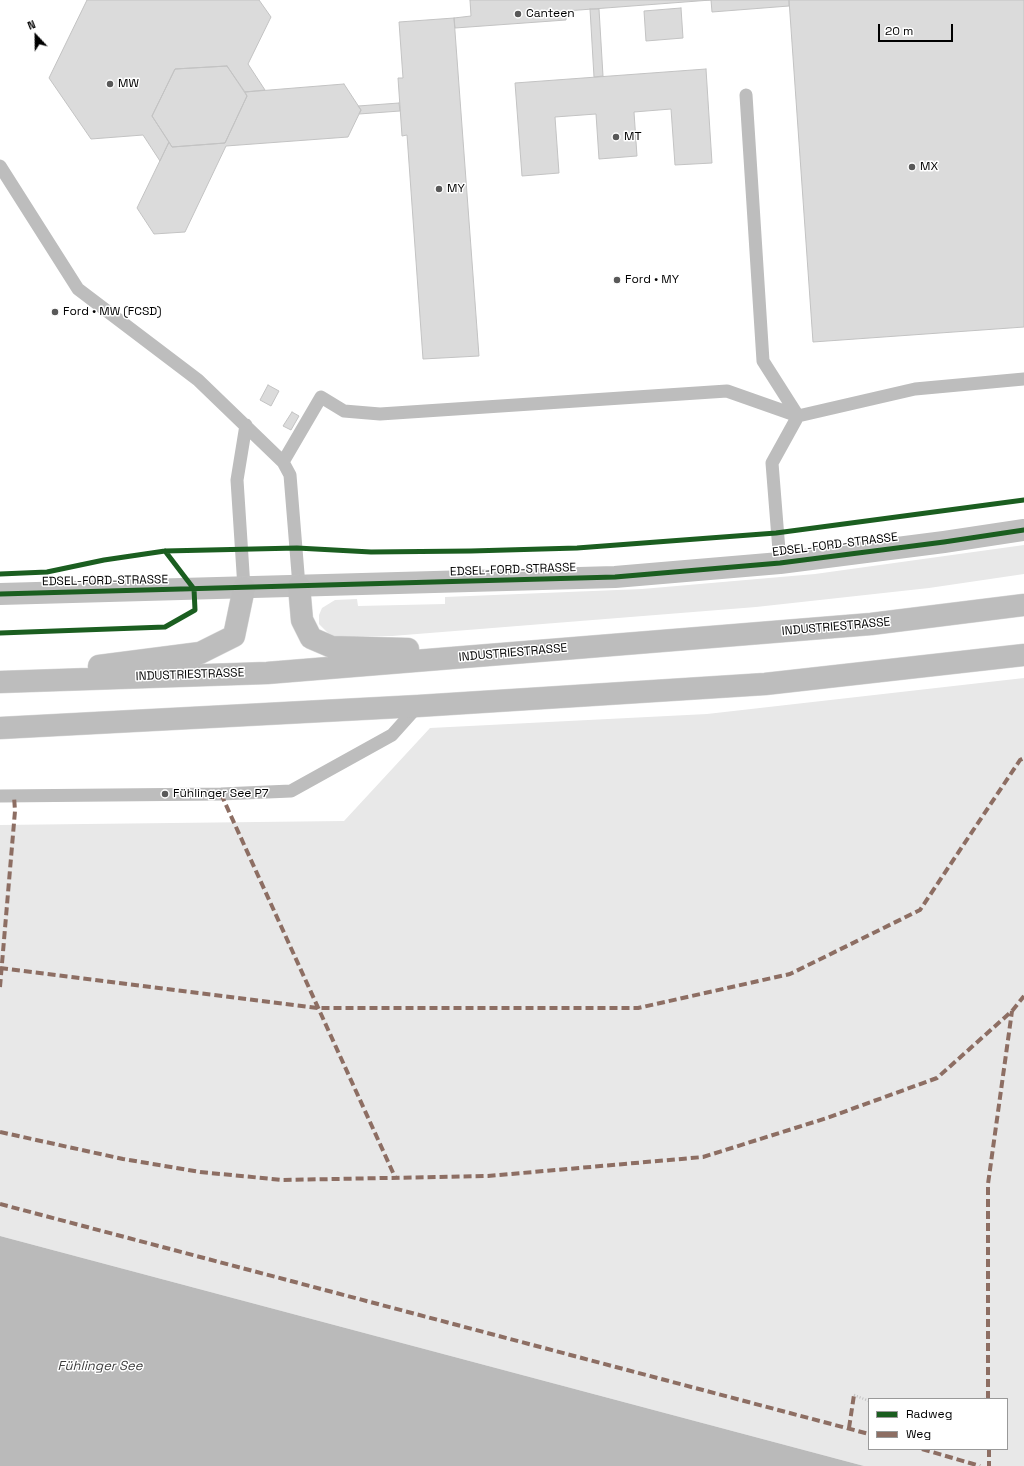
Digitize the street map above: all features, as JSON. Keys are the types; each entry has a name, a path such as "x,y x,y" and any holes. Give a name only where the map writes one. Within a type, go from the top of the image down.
{"highway":[{"path":"299,586 302,620 311,638 332,647 528,652"},
{"path":"0,678 200,653 234,636 244,588"},
{"name":"INDUSTRIESTRASSE","path":"0,682 267,673 871,624 1024,605"},
{"path":"0,728 418,706 764,684 1024,655"}],"street":[{"name":"EDSEL-FORD-STRASSE","path":"0,594 615,577 780,562 944,542 1024,530"}],"lane":[{"path":"746,95 763,361 798,416"},
{"path":"0,166 78,288 198,380 283,462 290,475 299,586"},
{"path":"283,462 321,397 344,411 380,414 727,391 798,416 915,389 1024,379"},
{"path":"780,562 772,464 798,416"},
{"path":"244,588 237,480 246,425"},
{"path":"0,796 221,794 291,791 392,735 418,706"}],"path":[{"path":"854,1395 868,1401"}],"shaded area":[{"path":"1024,545 1024,574 929,588 756,607 392,636 336,637 328,633 319,624 319,615 322,608 335,600 357,599 358,606 445,604 445,597 642,589 815,574"},
{"path":"1024,678 1024,1466 864,1466 0,1236 0,825 344,821 430,728 707,714"}],"water":[{"name":"Fühlinger See","path":"0,1236 864,1466 0,1466"}],"building":[{"name":"MW","path":"87,0 259,0 271,17 248,64 265,90 245,92 227,66 175,69 152,116 169,142 160,161 143,135 91,139 49,78"},
{"name":"Canteen","path":"470,0 711,0 566,11 566,20 455,28 454,18 471,16"},
{"path":"711,0 789,0 789,6 712,12"},
{"name":"MX","path":"789,0 1024,0 1024,327 813,342"},
{"path":"681,8 683,38 646,41 644,11"},
{"path":"590,9 599,9 603,76 594,77"},
{"name":"MY","path":"454,18 479,356 423,359 407,135 402,136 398,78 403,78 399,22"},
{"path":"227,66 247,96 225,143 172,147 152,116 175,69"},
{"name":"MT","path":"706,69 712,163 675,165 671,109 634,112 637,156 599,159 596,114 555,117 559,173 522,176 515,83"},
{"path":"344,84 361,110 348,137 226,146 185,232 154,234 137,208 169,142 172,147 225,143 247,96 245,92"},
{"path":"399,103 400,111 359,114 361,110 358,106"},
{"path":"268,385 279,391 271,406 260,400"},
{"path":"292,412 299,416 291,430 283,426"}],"marked path":[{"path":"0,968 318,1008 638,1008 790,974 920,910 1020,760 1024,758"},
{"path":"221,794 395,1177"},
{"path":"0,987 15,811 14,796"},
{"path":"0,1132 123,1159 200,1172 283,1180 488,1176 703,1157 827,1118 937,1078 1012,1011 1024,996"},
{"path":"988,1398 988,1184 1012,1011"},
{"path":"0,1204 868,1434"},
{"path":"849,1428 854,1395"},
{"path":"925,1450 980,1466"},
{"path":"989,1450 989,1466"}],"cycle path":[{"path":"0,574 47,572 104,560 165,551 297,548 371,552 577,548 776,533 1024,500"},
{"path":"0,594 615,577 780,563 1024,530"},
{"path":"0,633 165,627 195,610 194,589 165,551"}],"place":[{"name":"Canteen","path":"518,14"},
{"name":"MW","path":"110,84"},
{"name":"MT","path":"616,137"},
{"name":"MX","path":"912,167"},
{"name":"MY","path":"439,189"},
{"name":"Ford • MY","path":"617,280"},
{"name":"Ford • MW (FCSD)","path":"55,312"},
{"name":"Fühlinger See P7","path":"165,794"}]}
